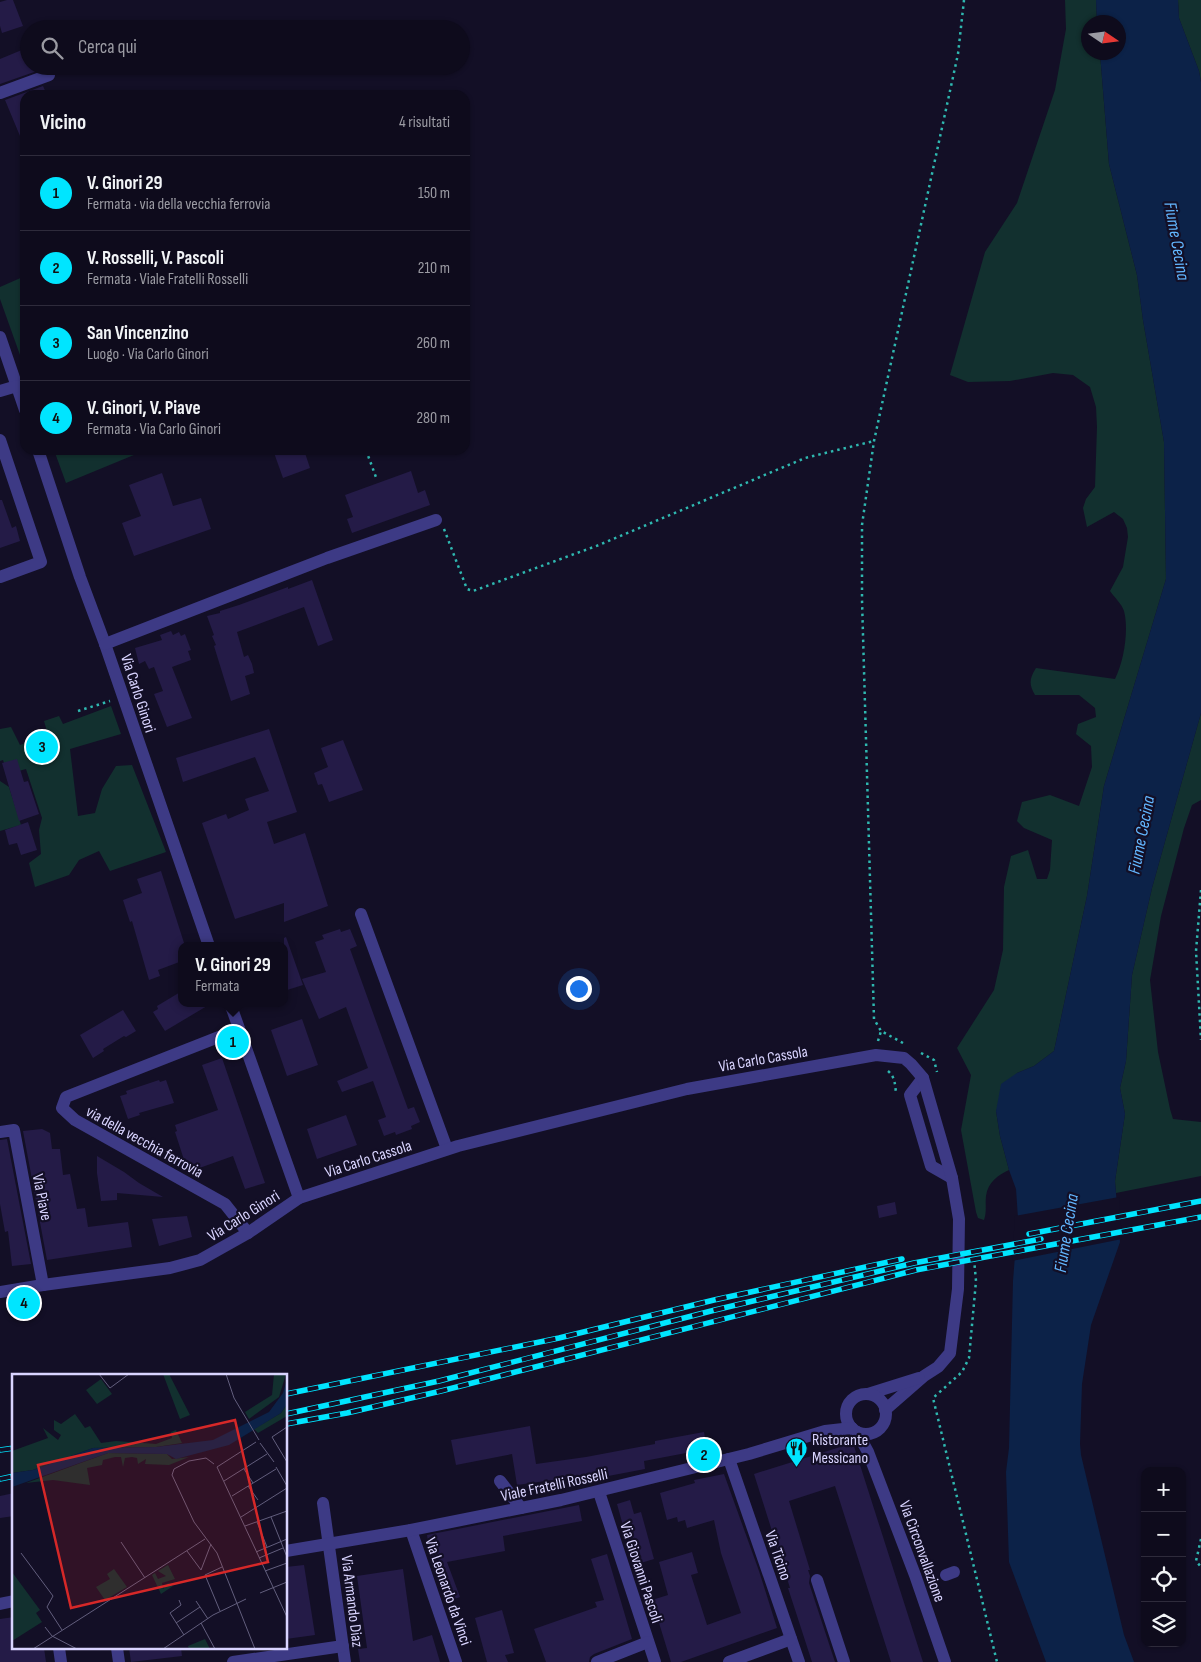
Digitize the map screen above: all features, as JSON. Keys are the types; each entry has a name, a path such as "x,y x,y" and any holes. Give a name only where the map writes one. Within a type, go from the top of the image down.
{"street":[{"path":"0,93 49,75"},
{"path":"0,337 20,395"},
{"path":"0,391 17,386"},
{"path":"0,440 41,562 0,577"},
{"name":"Via Carlo Ginori","path":"40,455 80,577 106,644 208,942"},
{"path":"106,644 327,558 436,520"},
{"path":"362,914 447,1149"},
{"name":"Via Carlo Ginori","path":"0,1292 170,1268 200,1260 248,1233 299,1198 231,1007"},
{"name":"via della vecchia ferrovia","path":"239,1029 66,1096 62,1108 75,1120 225,1204 248,1233"},
{"name":"Via Carlo Cassola","path":"299,1198 447,1149 687,1089 876,1055 904,1058 923,1078 952,1178 959,1219 958,1280 950,1352 938,1367 924,1376 885,1410"},
{"name":"Via Piave","path":"0,1132 14,1130 43,1285"},
{"name":"Via Carlo Cassola","path":"868,1394 924,1376"},
{"path":"868,1452 874,1432 884,1423 885,1410 879,1399 868,1394 861,1394 850,1401 847,1407 847,1419 855,1430 862,1434 874,1432"},
{"name":"Viale Fratelli Rosselli","path":"826,1431 846,1414"},
{"name":"Viale Fratelli Rosselli","path":"288,1552 411,1530 598,1492 729,1459 826,1431 855,1430"},
{"name":"Via Circonvallazione","path":"855,1430 868,1452 919,1585 944,1662"},
{"name":"Via Ticino","path":"729,1459 799,1662"},
{"path":"500,1481 521,1508"},
{"name":"Via Giovanni Pascoli","path":"598,1492 655,1662"},
{"name":"Via Armando Diaz","path":"323,1503 345,1662"},
{"name":"Via Leonardo da Vinci","path":"411,1530 456,1662"},
{"name":"Via Ticino","path":"817,1580 844,1662"},
{"path":"729,1662 791,1639"},
{"path":"597,1662 648,1642"},
{"path":"233,1662 342,1646"}],"path":[{"path":"904,1044 881,1031 874,1019 862,600 862,525 874,441 958,54 964,0"},
{"path":"436,520 442,523 468,589 473,591 599,545 806,458 874,441"},
{"path":"368,455 377,480"},
{"path":"78,710 124,698"},
{"path":"1201,890 1196,951 1201,1040"},
{"path":"919,1052 934,1060 938,1079"},
{"path":"973,1253 976,1281 969,1358 962,1372 933,1398 997,1662"},
{"path":"1201,1539 1196,1561 1201,1567"}],"green space":[{"path":"1065,0 1096,0 1097,15 1081,15 1081,60 1101,60 1109,164 1137,275 1164,442 1166,579 1104,786 1087,896 1054,1051 1034,1066 1017,1073 996,1111 1009,1170 997,1177 987,1191 984,1220 978,1218 976,1212 961,1130 971,1075 957,1048 994,990 1003,950 1004,887 1011,856 1028,850 1037,879 1047,879 1050,870 1052,840 1024,828 1017,821 1022,802 1050,795 1079,806 1092,767 1091,746 1076,734 1078,724 1096,717 1095,708 1079,695 1035,695 1031,679 1036,668 1115,679 1121,663 1126,636 1124,611 1110,591 1123,567 1128,537 1127,528 1123,519 1114,512 1087,527 1083,508 1086,499 1095,487 1096,407 1090,387 1073,375 1053,373 1010,381 968,382 950,375 985,252 1017,203 1055,90 1066,29"},
{"path":"1178,0 1201,0 1201,82 1199,71 1179,18"},
{"path":"20,278 20,355 0,299 0,287"},
{"path":"56,455 134,455 66,483"},
{"path":"111,706 121,734 70,749 78,816 95,813 102,789 116,766 132,765 166,852 110,871 99,851 79,860 69,875 35,887 29,863 41,854 39,830 42,818 26,769 8,774 3,760 0,761 0,729 11,727 20,745 48,735 44,721 59,716 63,724"},
{"path":"1201,713 1201,800 1192,805 1184,828 1161,916 1150,980 1158,1052 1173,1119 1201,1122 1201,1176 1116,1193 1115,1181 1125,1114 1120,1088 1126,1061 1132,975 1152,888"},
{"path":"0,781 9,787 21,825 0,831"}],"water":[{"name":"Fiume Cecina","path":"1096,0 1178,0 1179,18 1199,71 1201,82 1201,713 1152,888 1132,975 1126,1061 1120,1088 1125,1114 1115,1181 1120,1242 1091,1325 1082,1384 1081,1455 1124,1635 1134,1662 1046,1662 1009,1562 1006,1472 1009,1448 1013,1281 1018,1218 1016,1189 1000,1136 996,1111 1001,1084 1017,1073 1034,1066 1054,1051 1087,896 1104,786 1166,579 1164,442 1137,275 1109,164 1101,60 1126,60 1126,15 1097,15"}],"pier":[{"path":"1119,1197 1122,1239 1012,1261 1015,1216"}],"building":[{"path":"13,0 21,20 20,27 2,33 0,26 0,2"},
{"path":"20,51 20,75 26,75 0,84 0,59"},
{"path":"43,86 45,90 32,90"},
{"path":"20,94 20,136 5,100"},
{"path":"275,455 306,455 310,468 283,478"},
{"path":"411,471 418,493 425,490 430,505 352,533 347,519 353,517 345,495"},
{"path":"162,473 173,506 201,498 211,529 134,556 122,523 141,516 129,485"},
{"path":"0,500 2,500 12,528 16,526 20,541 0,548"},
{"path":"312,580 333,640 318,646 304,607 237,632 244,657 248,655 254,673 245,676 250,694 231,701 214,646 216,645 212,636 214,635 207,616"},
{"path":"171,631 173,635 179,632 181,636 185,634 191,650 188,651 191,660 172,667 192,718 167,727 154,694 163,691 154,667 149,669 145,661 139,664 135,648 162,640 160,635"},
{"path":"269,729 297,812 267,822 274,844 305,833 328,906 284,922 284,903 235,919 202,823 226,814 228,819 249,810 245,799 269,791 255,757 183,782 176,758"},
{"path":"343,740 363,790 329,802 322,784 318,785 314,773 328,767 321,748"},
{"path":"17,759 24,782 28,781 39,814 19,821 2,763"},
{"path":"28,822 37,850 21,855 17,843 9,845 5,830"},
{"path":"161,871 184,942 178,942 178,962 158,970 160,976 149,980 132,921 130,922 123,900 142,893 137,879"},
{"path":"340,929 341,932 350,929 357,946 350,949 377,1024 408,1109 414,1107 420,1122 411,1126 412,1129 396,1135 395,1132 384,1136 378,1120 386,1117 373,1081 342,1092 337,1081 368,1068 346,1007 319,1019 302,979 326,972 315,942 324,939 322,935"},
{"path":"288,943 303,985 288,990"},
{"path":"178,993 178,1007 205,1007 165,1031 153,1012 158,1009 157,1006"},
{"path":"123,1010 136,1031 103,1049 104,1051 93,1058 80,1035"},
{"path":"302,1019 318,1065 287,1076 271,1030"},
{"path":"222,1058 265,1183 245,1189 233,1156 191,1171 189,1165 186,1166 175,1132 177,1131 175,1125 218,1110 202,1065"},
{"path":"159,1080 160,1082 166,1080 174,1103 139,1113 140,1115 128,1119 120,1096 127,1094 126,1091"},
{"path":"346,1115 357,1145 317,1159 307,1129"},
{"path":"42,1129 50,1133 52,1149 60,1149 63,1175 70,1174 77,1209 85,1208 88,1227 128,1222 132,1247 47,1260 23,1131"},
{"path":"7,1139 31,1264 12,1266 8,1231 5,1232 0,1204 0,1140"},
{"path":"97,1156 163,1197 117,1193 117,1200 101,1201 97,1173"},
{"path":"895,1202 897,1214 879,1218 877,1206"},
{"path":"187,1216 192,1237 159,1246 152,1219"},
{"path":"530,1426 536,1464 655,1444 655,1441 704,1432 707,1449 644,1461 645,1469 603,1477 602,1473 517,1485 512,1454 456,1465 451,1440"},
{"path":"853,1443 923,1662 891,1662 835,1486 789,1501 810,1570 808,1570 810,1576 809,1583 835,1662 812,1662 788,1588 790,1588 754,1474"},
{"path":"724,1474 759,1571 777,1628 681,1662 671,1662 652,1600 668,1595 659,1562 692,1552 698,1573 691,1575 707,1625 741,1613 721,1553 714,1520 687,1528 685,1520 678,1522 677,1517 667,1520 660,1493 695,1483 694,1480"},
{"path":"12,1493 12,1516 0,1518 0,1496"},
{"path":"630,1500 634,1514 641,1512 654,1559 634,1565 617,1504"},
{"path":"579,1505 582,1521 503,1536 505,1551 447,1562 460,1597 449,1601 432,1566 427,1535"},
{"path":"607,1554 632,1639 594,1654 590,1657 589,1662 546,1662 534,1629 597,1607 595,1602 604,1600 591,1559"},
{"path":"304,1565 315,1635 288,1639 288,1567"},
{"path":"403,1569 413,1641 432,1635 440,1662 360,1662 358,1649 367,1648 357,1576"},
{"path":"502,1610 514,1653 505,1655 508,1662 487,1662 475,1618"},
{"path":"12,1617 12,1650 44,1650 46,1662 0,1662 0,1619"},
{"path":"129,1650 181,1650 182,1656 131,1662"}],"railway":[{"path":"1029,1234 1201,1201"},
{"path":"288,1424 347,1413 441,1391 916,1270 1201,1217"},
{"path":"288,1414 439,1381 715,1310 914,1263 1041,1239"},
{"path":"288,1394 559,1338 714,1300 902,1259"},
{"path":"0,1450 12,1448"},
{"path":"0,1479 12,1476"}],"place":[{"name":"San Vincenzino","path":"42,747"},
{"name":"V. Ginori 29","path":"233,1042"},
{"name":"V. Ginori, V. Piave","path":"24,1303"},
{"name":"V. Rosselli, V. Pascoli","path":"704,1455"},
{"name":"Ristorante Messicano","path":"796,1467"}]}
